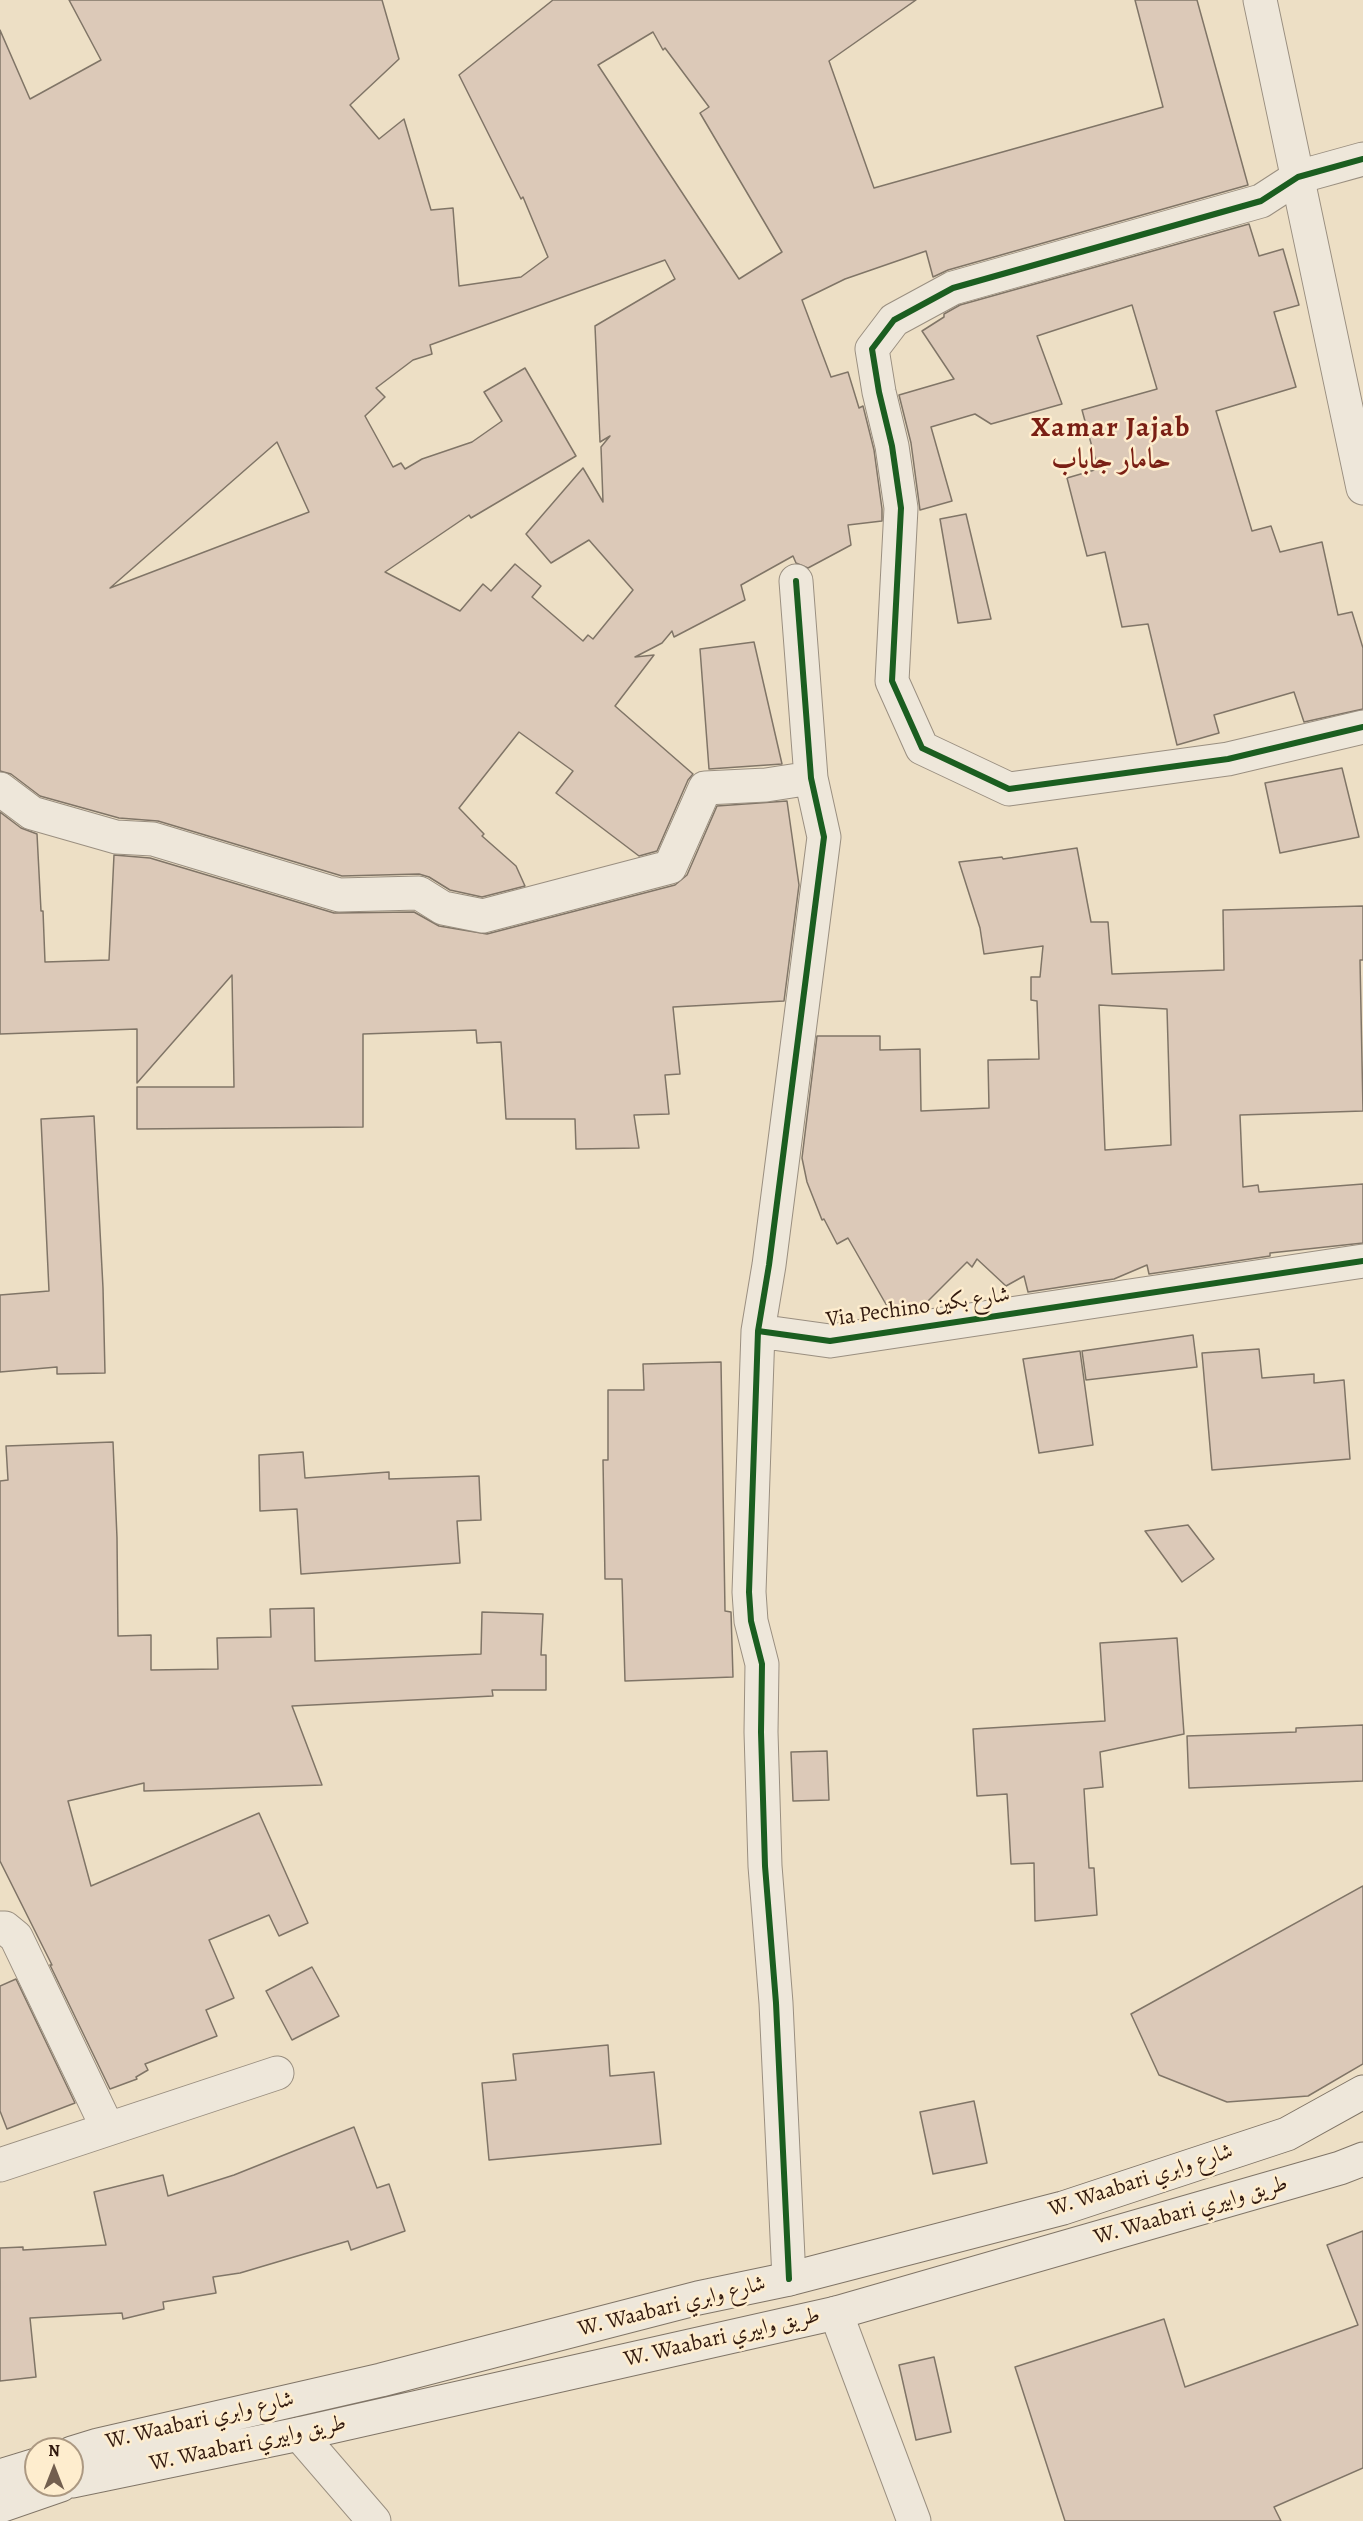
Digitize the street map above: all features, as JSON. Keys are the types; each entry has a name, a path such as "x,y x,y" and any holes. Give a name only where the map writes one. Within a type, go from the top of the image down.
{"street":[{"path":"1260,0 1363,488"},
{"path":"1363,159 1298,177 1260,201 953,288 894,320 872,349 879,392 892,446 901,508 892,681 922,748 1009,789 1228,759 1363,728"},
{"path":"789,2279 776,2003 765,1866 761,1732 762,1664 751,1621 749,1592 758,1331 769,1265 824,837 811,778 796,581"},
{"path":"0,789 32,813 116,837 153,839 339,895 419,894 443,908 483,916 670,867 705,788 766,785 811,778"},
{"name":"Via Pechino شارع بكين","path":"758,1331 831,1341 1363,1261"},
{"path":"2,1922 16,1937 108,2129"},
{"path":"0,2165 277,2073"},
{"name":"W. Waabari شارع وابري","path":"84,2449 381,2380 698,2298 789,2279 1063,2208 1287,2134 1363,2092"},
{"name":"W. Waabari طريق وابيري","path":"84,2479 299,2434 836,2313 1329,2172 1363,2159"},
{"path":"836,2313 914,2521"},
{"path":"299,2434 374,2521"},
{"path":"0,2476 24,2469"},
{"path":"0,2506 26,2497"}],"building":[{"path":"69,0 382,0 399,59 350,105 379,139 404,119 431,210 453,208 459,286 521,277 548,257 523,197 521,199 459,75 553,0 916,0 829,61 874,188 1163,107 1135,0 1197,0 1248,185 948,270 933,277 926,251 845,279 802,300 831,377 848,372 859,408 863,406 874,450 882,521 848,525 851,545 808,568 796,563 793,556 741,585 745,600 674,637 672,631 662,643 635,657 654,655 615,706 693,774 688,780 657,851 639,856 556,793 573,771 519,732 459,808 484,834 482,836 516,866 525,886 482,897 450,890 429,877 419,874 342,876 158,821 119,818 40,796 11,774 0,771 0,30 30,99 101,60","holes":["653,32 663,50 665,48 709,107 700,113 782,252 739,279 598,65","665,260 675,279 595,326 600,442 610,436 601,447 603,502 583,468 526,534 551,563 589,540 633,590 593,639 588,635 583,641 532,597 541,586 515,564 491,591 483,584 460,611 385,572 469,515 471,518 576,456 525,368 484,392 502,421 472,442 422,459 405,469 401,463 393,467 365,416 385,397 376,388 413,360 432,354 430,345","277,442 309,512 110,588"]},
{"path":"1249,224 1259,256 1283,249 1299,305 1274,312 1296,387 1216,411 1252,531 1271,526 1280,552 1322,542 1338,615 1352,612 1363,648 1363,709 1304,722 1294,692 1214,715 1219,733 1177,745 1148,624 1122,627 1105,552 1087,556 1067,478 1098,469 1082,410 1157,389 1132,305 1037,336 1062,404 991,424 975,414 931,427 952,501 920,510 911,443 899,395 954,379 922,331 960,305"},
{"path":"966,514 991,619 958,623 940,519"},
{"path":"754,642 782,764 709,769 700,649"},
{"path":"1342,768 1359,837 1280,853 1265,783"},
{"path":"787,801 799,885 784,1001 673,1007 680,1074 665,1075 669,1114 634,1115 639,1148 576,1149 575,1119 506,1119 501,1042 477,1043 476,1030 363,1034 363,1127 137,1129 137,1087 234,1087 232,975 137,1083 137,1029 0,1034 0,812 21,828 37,834 45,962 109,960 114,855 150,858 334,913 414,912 439,926 487,934 675,885 687,875 717,806"},
{"path":"1077,848 1091,922 1108,922 1112,974 1224,970 1223,910 1363,906 1363,960 1360,960 1363,1111 1240,1115 1243,1187 1258,1185 1259,1192 1363,1184 1363,1243 1270,1253 1270,1256 1149,1274 1147,1265 1114,1279 1028,1292 1024,1276 1006,1286 977,1259 972,1267 967,1262 923,1306 891,1313 848,1238 837,1244 824,1219 822,1220 807,1182 802,1158 817,1036 880,1036 880,1050 920,1049 921,1111 989,1108 988,1060 1039,1059 1037,1001 1031,1000 1031,977 1040,977 1043,946 984,954 980,928 959,862 1002,857 1003,859","holes":["1099,1005 1167,1009 1171,1145 1105,1150"]},
{"path":"94,1116 105,1373 57,1374 57,1367 0,1372 0,1295 49,1291 41,1119"},
{"path":"1193,1335 1197,1367 1086,1380 1082,1351"},
{"path":"1259,1349 1262,1378 1314,1374 1314,1383 1344,1380 1350,1459 1212,1470 1202,1353"},
{"path":"1080,1351 1093,1445 1039,1453 1023,1359"},
{"path":"721,1362 725,1611 731,1612 733,1677 625,1681 622,1579 605,1579 603,1460 608,1460 608,1390 644,1390 643,1364"},
{"path":"113,1442 118,1636 151,1635 151,1670 218,1669 217,1638 271,1637 270,1609 314,1608 315,1661 481,1654 482,1612 543,1614 541,1655 546,1655 546,1690 492,1690 493,1696 292,1706 322,1785 144,1791 144,1783 68,1801 91,1886 259,1813 308,1923 279,1936 269,1915 209,1940 234,1998 206,2010 217,2036 145,2064 148,2070 136,2077 137,2079 110,2089 0,1861 0,1481 8,1480 6,1446"},
{"path":"303,1452 305,1478 389,1472 389,1479 479,1476 481,1520 457,1521 460,1563 301,1574 297,1509 260,1511 259,1455"},
{"path":"1188,1525 1214,1559 1182,1582 1145,1531"},
{"path":"1177,1638 1184,1734 1100,1752 1103,1787 1084,1789 1089,1868 1094,1868 1097,1915 1035,1921 1034,1863 1011,1864 1007,1794 977,1796 973,1729 1105,1721 1100,1643"},
{"path":"1363,1725 1363,1781 1189,1788 1187,1736 1296,1732 1296,1728"},
{"path":"827,1751 829,1800 793,1801 791,1752"},
{"path":"1363,1886 1363,2064 1308,2096 1227,2102 1159,2075 1131,2014"},
{"path":"312,1967 339,2016 292,2040 266,1991"},
{"path":"16,1979 75,2103 7,2129 0,2111 0,1986"},
{"path":"608,2045 610,2076 654,2072 661,2144 489,2160 482,2083 516,2080 513,2054"},
{"path":"974,2101 987,2163 933,2174 920,2112"},
{"path":"354,2127 377,2188 389,2184 405,2231 351,2250 348,2241 240,2273 213,2277 216,2293 163,2302 164,2309 123,2319 122,2313 30,2318 36,2377 0,2381 0,2248 23,2247 23,2250 106,2245 94,2192 163,2175 168,2196 234,2175"},
{"path":"1363,2231 1363,2468 1274,2507 1281,2521 1065,2521 1015,2367 1164,2319 1185,2387 1358,2325 1327,2245"},
{"path":"934,2357 951,2432 916,2440 899,2365"}],"cycle path":[{"path":"1363,159 1298,177 1261,201 953,288 894,320 872,349 879,392 892,446 901,508 892,681 922,748 1009,789 1228,759 1363,727"},
{"path":"796,581 811,778 824,837 769,1265 758,1331 830,1341 1363,1261"},
{"path":"758,1331 749,1592 751,1621 762,1664 761,1732 765,1866 776,2003 789,2279"}],"district":[{"name":"Xamar Jajab حامار جاباب","path":"1111,445"}]}
